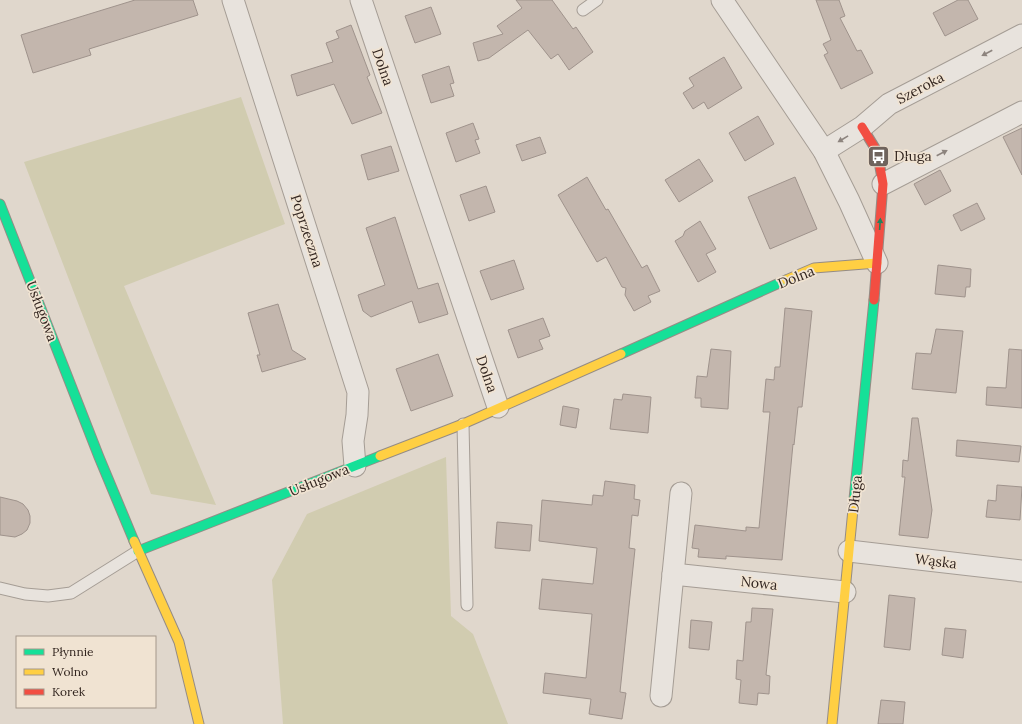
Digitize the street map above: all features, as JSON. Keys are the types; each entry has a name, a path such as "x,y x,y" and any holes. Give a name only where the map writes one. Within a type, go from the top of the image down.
{"street":[{"name":"Poprzeczna","path":"233,0 358,392 357,415 353,441 355,466"},
{"name":"Dolna","path":"361,0 498,407 814,268 877,263"},
{"name":"Długa","path":"722,0 824,151 849,201 877,263"},
{"name":"Szeroka","path":"824,151 862,127 890,104 1022,35"},
{"path":"883,184 1022,112"},
{"name":"Długa","path":"832,724 873,315 883,184 878,156 875,148 862,127"},
{"name":"Usługowa","path":"0,204 99,457 138,551 179,642 199,724"},
{"name":"Usługowa","path":"138,551 463,424 498,407"},
{"path":"661,696 681,493"},
{"name":"Wąska","path":"849,551 1022,571"},
{"name":"Nowa","path":"673,574 845,592"}],"lane":[{"path":"583,10 597,0"},
{"path":"463,424 466,605"},
{"name":"Usługowa","path":"0,588 25,594 48,596 71,593 138,551"}],"shaded area":[{"path":"241,97 285,224 124,286 216,505 151,494 24,162"},
{"path":"446,457 451,616 473,634 508,724 283,724 272,580 307,514"}],"building":[{"path":"135,0 193,0 198,15 89,49 91,55 33,73 21,35"},
{"path":"516,0 552,0 573,29 576,27 593,52 569,70 558,54 551,59 528,30 489,58 478,61 473,43 503,34 497,26 522,8"},
{"path":"816,0 839,0 845,16 840,18 857,51 861,50 873,73 841,89 824,55 828,53 823,44 831,40"},
{"path":"958,0 968,0 978,19 945,36 933,13"},
{"path":"431,7 441,34 415,43 405,16"},
{"path":"351,25 370,75 367,77 382,113 352,124 334,84 297,96 291,75 333,62 326,43 339,38 336,31"},
{"path":"724,57 742,88 708,109 704,102 693,109 683,93 694,86 689,78"},
{"path":"449,66 454,83 450,84 454,96 431,103 422,75"},
{"path":"758,116 774,144 745,161 729,133"},
{"path":"473,123 479,139 475,140 480,153 456,162 446,133"},
{"path":"1022,128 1022,175 1003,137"},
{"path":"540,137 546,153 522,161 516,145"},
{"path":"391,146 399,171 368,180 361,155"},
{"path":"699,159 713,181 679,202 665,180"},
{"path":"940,170 951,191 925,205 914,184"},
{"path":"587,177 606,210 608,209 642,268 647,265 660,291 648,296 651,302 634,311 625,295 626,288 622,287 606,257 597,262 558,195"},
{"path":"795,177 817,229 770,249 748,197"},
{"path":"486,186 495,212 469,221 460,195"},
{"path":"977,203 985,219 961,231 953,215"},
{"path":"395,217 418,289 438,283 448,314 419,323 412,301 371,317 363,311 358,295 385,285 366,228"},
{"path":"700,221 716,249 706,254 716,272 698,282 675,241 683,236 685,231"},
{"path":"514,260 524,289 491,300 480,271"},
{"path":"938,265 971,269 970,287 966,287 965,297 935,294"},
{"path":"278,304 292,350 306,359 262,372 257,355 260,355 248,313"},
{"path":"785,308 812,311 802,407 798,407 794,445 793,444 782,560 726,556 726,559 698,557 699,549 692,548 695,525 746,531 746,527 759,528 770,412 763,412 766,379 774,380 775,367 780,367"},
{"path":"543,318 550,336 539,340 543,349 518,358 508,330"},
{"path":"936,329 963,331 956,393 912,389 916,353 931,354"},
{"path":"711,349 731,351 728,409 701,407 701,398 695,398 697,376 707,377"},
{"path":"1009,349 1022,350 1022,408 986,405 987,387 1006,388"},
{"path":"438,354 453,396 411,411 396,369"},
{"path":"623,394 651,397 648,433 610,429 614,399 622,400"},
{"path":"563,406 579,409 576,428 560,425"},
{"path":"912,418 918,418 932,510 928,538 899,535 905,477 902,477 903,460 908,461"},
{"path":"957,440 1021,446 1019,462 956,456"},
{"path":"605,481 635,485 634,499 640,500 638,516 632,515 629,548 635,549 620,692 626,693 622,719 589,714 591,699 543,693 545,673 586,678 592,614 539,609 542,579 593,584 597,548 539,541 542,500 592,505 593,495 603,496"},
{"path":"997,485 1022,487 1020,520 986,517 988,500 996,501"},
{"path":"0,497 17,501 23,504 28,510 30,523 27,530 22,534 15,537 0,535"},
{"path":"497,522 532,525 530,551 495,548"},
{"path":"889,595 915,598 910,650 884,647"},
{"path":"752,608 773,609 766,675 770,676 769,694 758,693 757,705 739,703 741,680 736,679 737,660 743,661 746,622 751,622"},
{"path":"691,620 712,622 709,650 689,648"},
{"path":"945,628 966,630 963,658 942,655"},
{"path":"881,700 905,702 903,724 878,724"}],"traffic: fast":[{"path":"0,204 99,457 134,541"},
{"path":"621,354 786,280"},
{"path":"854,499 874,300"},
{"path":"138,551 380,456"}],"traffic: slow":[{"path":"786,280 814,268 877,263"},
{"path":"380,456 463,424 621,354"},
{"path":"832,724 854,499"},
{"path":"134,541 179,642 199,724"}],"traffic: jam":[{"path":"862,127 875,148 878,156 883,184 874,300"}],"place":[{"name":"Długa","path":"878,156"}]}
